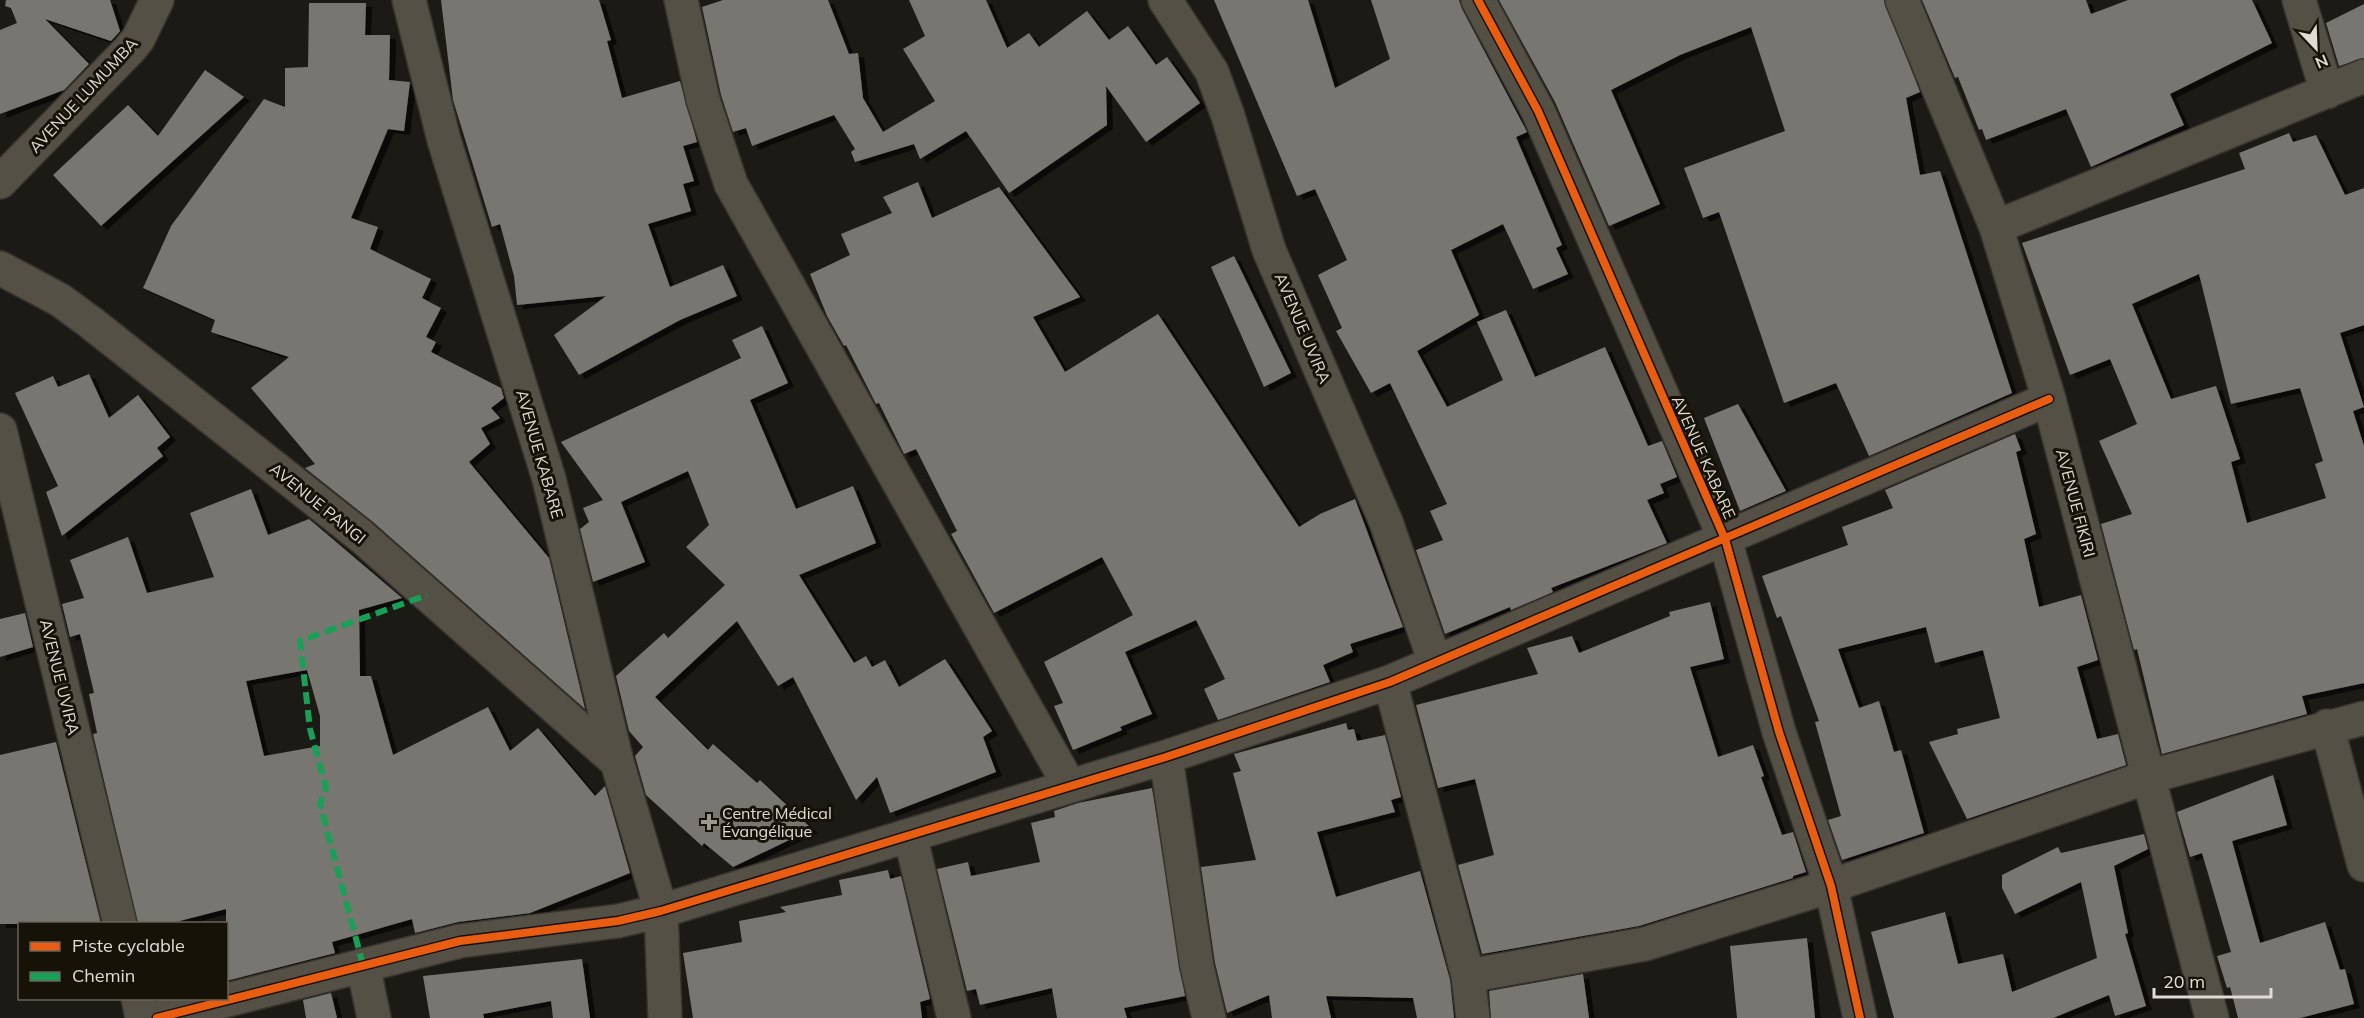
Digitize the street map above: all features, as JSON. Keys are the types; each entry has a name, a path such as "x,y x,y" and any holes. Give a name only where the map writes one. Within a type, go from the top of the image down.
{"street":[{"name":"AVENUE LUMUMBA","path":"0,182 129,50 138,39 157,0"},
{"name":"AVENUE KABARE","path":"409,0 444,140 549,479 617,762 662,911 665,1018"},
{"path":"681,0 703,100 731,184 1069,785"},
{"name":"AVENUE UVIRA","path":"1165,0 1212,72 1228,116 1269,250 1386,522 1435,662"},
{"name":"AVENUE KABARE","path":"1478,0 1538,111 1725,539 1779,732 1831,886 1860,1018"},
{"name":"AVENUE FIKIRI","path":"1902,0 1996,228 2049,399 2212,1018"},
{"path":"2300,0 2327,92"},
{"path":"1996,228 2364,76"},
{"name":"AVENUE PANGI","path":"0,268 60,300 90,322 351,529 617,762"},
{"path":"228,1000 460,941 618,921 662,911 1069,785 1166,758 1390,682 2049,399"},
{"name":"AVENUE UVIRA","path":"0,430 120,922"},
{"path":"1390,682 1468,976 1473,1018"},
{"path":"1468,976 1645,944 1831,886 2148,777 2327,726 2364,718"},
{"path":"2327,726 2364,865"},
{"path":"1166,758 1197,967 1209,1018"},
{"path":"910,835 954,1018"},
{"path":"363,965 374,1018"},
{"path":"138,1000 142,1018"},
{"path":"157,1018 227,1000"}],"building":[{"path":"6,0 110,0 120,31 111,41 45,19 89,64 64,90 0,114 0,30 17,23 11,8 5,6"},
{"path":"441,0 599,0 611,40 607,41 622,98 680,81 697,142 683,146 694,181 683,184 691,211 648,224 670,287 723,265 737,296 680,320 579,375 554,335 606,296 517,305 514,276 500,224 492,227 453,100"},
{"path":"723,0 828,0 849,54 858,53 863,98 883,132 935,101 903,49 925,36 909,0 986,0 1007,48 1029,33 1039,47 1087,11 1109,40 1128,26 1156,65 1167,57 1200,103 1146,142 1106,86 1107,125 1009,193 966,131 920,159 914,144 855,162 851,152 855,149 834,115 752,146 746,128 733,132 721,95 702,7"},
{"path":"1214,0 1308,0 1335,88 1390,59 1371,0 1459,0 1527,132 1516,137 1562,245 1556,248 1568,274 1533,289 1503,224 1451,250 1479,315 1417,351 1447,407 1503,380 1477,322 1506,310 1535,377 1605,347 1648,446 1662,441 1677,477 1660,484 1664,493 1647,500 1667,543 1551,588 1553,592 1511,610 1510,607 1445,634 1416,550 1443,540 1430,511 1447,504 1390,383 1371,393 1336,331 1342,328 1318,275 1347,260 1315,189 1297,196"},
{"path":"1499,0 1884,0 1920,92 1906,98 1920,175 1940,171 2012,393 1869,456 1836,383 1784,403 1719,212 1703,218 1684,168 1785,131 1751,27 1680,55 1611,90 1660,204 1609,226 1555,102"},
{"path":"1922,0 2086,0 2091,14 2128,0 2252,0 2272,43 2170,94 2184,125 2091,167 2066,109 1986,140 1982,129 1979,130 1958,77 1955,78"},
{"path":"309,3 366,3 365,35 390,35 389,80 410,82 404,131 388,129 351,218 378,227 370,249 431,279 422,298 441,308 426,337 436,342 431,352 501,388 504,398 491,408 500,418 481,428 490,444 469,462 549,558 585,709 373,522 305,468 315,464 251,388 289,357 211,332 215,320 143,288 171,226 264,99 285,107 285,68 308,67"},
{"path":"2364,4 2364,58 2339,66 2326,23"},
{"path":"205,70 244,97 101,226 53,175 128,105 158,136"},
{"path":"2289,133 2293,142 2316,135 2345,195 2364,188 2364,325 2340,333 2364,407 2353,411 2364,446 2364,683 2302,696 2307,714 2162,754 2137,649 2134,650 2101,524 2132,514 2099,441 2137,424 2110,359 2070,375 2022,243 2245,169 2239,153","holes":["2199,274 2231,404 2300,388 2323,461 2315,464 2326,498 2247,523 2231,462 2240,459 2216,386 2171,399 2132,304"]},
{"path":"918,182 932,218 999,187 1080,297 1033,317 1065,372 1158,314 1299,527 1320,514 1355,499 1403,627 1350,644 1353,652 1323,665 1330,682 1218,720 1204,689 1225,679 1196,620 1125,652 1152,714 1120,727 1122,730 1073,750 1054,706 1063,703 1044,662 1133,615 1102,557 994,613 951,534 957,531 916,449 904,454 879,403 876,404 846,345 844,346 827,316 810,274 850,255 841,234 892,213 883,197"},
{"path":"1234,256 1291,373 1264,387 1211,267"},
{"path":"762,326 788,383 750,400 796,509 853,486 876,543 799,575 854,663 866,656 872,667 885,660 899,687 945,659 992,731 983,737 996,772 890,813 877,777 856,800 793,677 778,686 737,621 655,697 708,750 713,744 757,783 760,780 812,829 733,867 704,843 702,846 646,795 635,756 643,747 629,731 616,676 664,633 668,638 725,585 686,547 709,525 688,471 621,502 645,562 593,582 580,529 589,522 583,508 603,500 561,442 741,358 732,340"},
{"path":"89,374 109,418 138,395 170,437 157,448 163,456 62,536 46,492 58,486 15,393 53,376 58,387"},
{"path":"1738,404 1786,491 1740,511 1704,418"},
{"path":"2015,434 2021,450 2016,452 2036,534 2024,539 2039,607 2081,595 2098,660 2077,667 2097,739 2118,734 2126,765 1967,819 1929,742 1958,734 1957,729 2000,718 1983,650 1935,663 1926,627 1838,649 1859,708 1879,701 1894,752 1901,750 1924,833 1842,860 1828,820 1841,816 1815,722 1819,721 1781,616 1777,618 1762,576 1848,545 1842,527 1893,508 1885,490"},
{"path":"251,489 268,535 309,519 402,598 359,610 360,676 371,676 393,755 488,707 510,751 538,728 595,796 605,786 630,873 530,913 458,922 415,933 412,919 332,942 335,953 228,980 226,909 176,922 138,922 93,734 97,733 89,694 94,693 80,634 70,637 62,604 84,598 70,560 128,537 147,593 214,577 190,513","holes":["307,670 320,716 320,746 264,756 246,681"]},
{"path":"1710,602 1724,659 1690,667 1718,757 1753,745 1764,776 1761,777 1782,835 1793,832 1806,872 1639,926 1482,954 1458,865 1494,855 1475,779 1438,788 1416,705 1538,674 1527,648 1572,636 1579,653 1670,616 1669,612"},
{"path":"25,613 33,647 0,657 0,619"},
{"path":"1346,723 1348,730 1354,729 1357,741 1385,735 1401,797 1391,800 1395,812 1317,832 1336,897 1420,871 1450,980 1454,1018 1417,1018 1413,998 1326,996 1331,1018 1272,1018 1269,995 1227,1013 1215,963 1201,867 1256,860 1233,773 1241,771 1234,754"},
{"path":"56,742 101,922 0,924 0,755"},
{"path":"2273,775 2287,825 2232,841 2260,943 2325,922 2340,970 2345,969 2354,1004 2300,1018 2238,1018 2230,987 2227,988 2217,956 2231,952 2202,853 2190,857 2177,812"},
{"path":"1152,788 1185,996 1124,1008 1127,1018 1057,1018 1052,988 980,1005 976,989 967,991 937,869 968,862 971,876 1040,862 1031,823 1055,817 1054,811 1078,803"},
{"path":"2144,834 2148,849 2114,866 2128,933 2125,934 2146,1006 2115,1016 2109,995 2053,1018 1894,1018 1871,932 1945,912 1958,964 2003,954 2012,992 2097,958 2081,882 2015,914 2002,888 2002,875 2058,847 2061,853"},
{"path":"888,870 890,879 901,876 930,999 920,1002 922,1018 693,1018 683,953 742,942 739,921 786,912 780,907 842,895 839,880"},
{"path":"1807,938 1815,1018 1737,1018 1730,946"},
{"path":"582,959 590,1018 553,1018 551,1001 483,1014 484,1018 430,1018 423,976"},
{"path":"1583,974 1589,1018 1491,1018 1489,991"},
{"path":"331,993 337,1018 306,1018 303,1000"}],"marked path":[{"path":"363,965 320,804 326,788 310,729 300,641 427,595"}],"cycle path":[{"path":"1478,0 1538,111 1725,539 1779,732 1831,886 1860,1018"},
{"path":"228,1000 460,941 618,921 661,911 1166,757 1390,682 2049,399"},
{"path":"157,1018 228,1000"}],"place":[{"name":"Centre Médical Évangélique","path":"709,822"}]}
